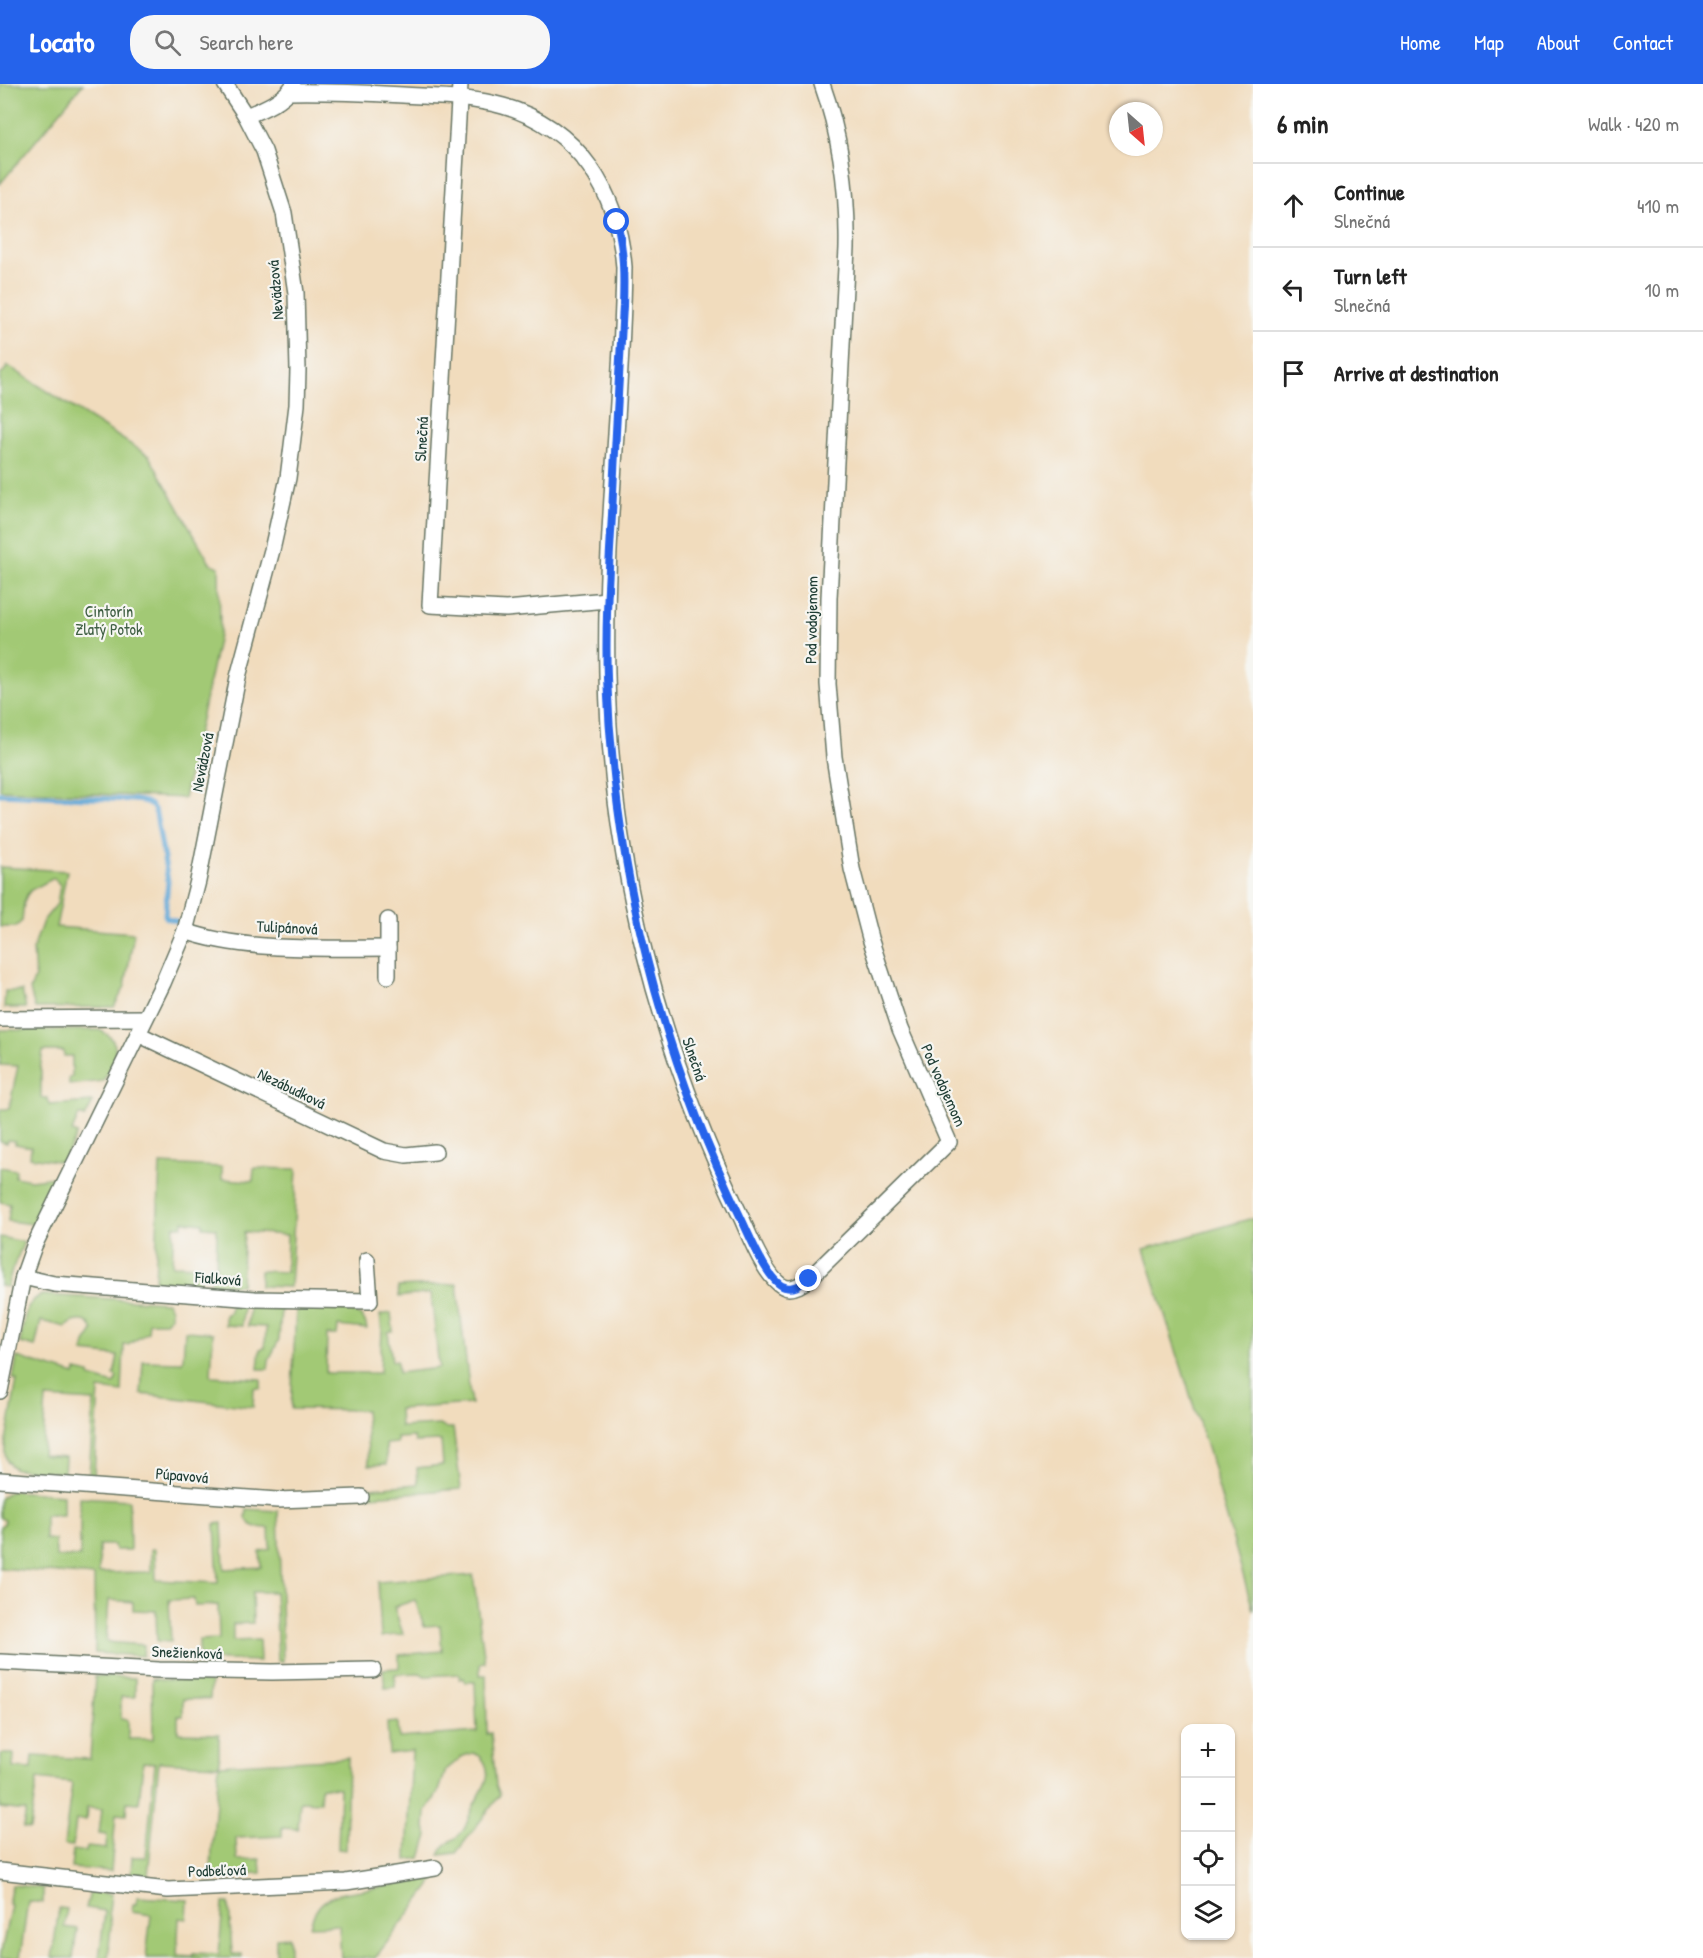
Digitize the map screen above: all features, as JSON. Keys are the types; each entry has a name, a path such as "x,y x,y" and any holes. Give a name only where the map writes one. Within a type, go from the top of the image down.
{"street":[{"path":"225,84 246,116 261,109 291,88"},
{"name":"Pod vodojemom","path":"822,84 841,152 848,213 829,598 828,684 834,757 852,869 870,939 900,1029 949,1142"},
{"name":"Slnečná","path":"291,88 369,93 459,91 501,105 536,120 559,134 579,153 596,175 611,205 621,237 624,267 607,600 607,676 615,785 626,864 648,963 668,1035 704,1136 747,1230 776,1284 787,1288 796,1287 809,1279 949,1142"},
{"name":"Slnečná","path":"459,91 430,605 506,609 607,600"},
{"name":"Nevädzová","path":"0,1391 23,1277 34,1246 138,1034 185,931 198,881 238,677 288,478 297,405 296,293 284,213 270,165 246,116"},
{"path":"388,920 388,976"},
{"name":"Tulipánová","path":"185,931 208,939 260,944 388,948"},
{"path":"0,1019 145,1018"},
{"name":"Nezábudková","path":"138,1034 384,1151 406,1155 435,1152"},
{"name":"Fialková","path":"23,1277 54,1284 220,1296 370,1301 368,1260"},
{"name":"Púpavová","path":"0,1480 277,1500 361,1497"},
{"name":"Snežienková","path":"0,1662 227,1671 373,1670"},
{"name":"Podbeľová","path":"0,1871 168,1890 335,1882 435,1868"}],"green space":[{"path":"0,84 83,84 0,184"},
{"name":"Cintorín Zlatý Potok","path":"8,366 149,456 210,563 219,567 220,631 184,798 0,790 0,376"},
{"path":"0,867 67,871 56,927 134,933 125,986 114,1007 35,1008 30,990 35,977 33,949 43,921 57,904 60,885 54,878 31,890 24,902 22,921 15,927 0,927"},
{"path":"5,991 22,991 26,1008 4,1008"},
{"path":"0,1030 99,1030 113,1040 114,1060 103,1081 69,1085 69,1077 72,1077 72,1056 64,1056 63,1051 43,1051 40,1070 41,1098 48,1098 49,1105 93,1102 85,1117 79,1115 72,1132 77,1134 63,1162 30,1157 31,1147 15,1144 15,1141 8,1140 7,1143 0,1141 0,1109 9,1109 18,1066 0,1065"},
{"path":"160,1164 222,1167 222,1179 253,1181 254,1168 297,1169 290,1287 260,1286 260,1271 286,1272 287,1235 244,1232 241,1285 211,1284 212,1273 216,1267 217,1228 203,1227 203,1223 183,1221 182,1226 174,1226 172,1265 200,1266 200,1283 155,1281"},
{"path":"0,1167 16,1170 15,1177 31,1180 56,1177 33,1224 8,1221 10,1204 0,1202"},
{"path":"1253,1218 1253,1610 1208,1451 1144,1249"},
{"path":"0,1237 24,1242 7,1287 0,1286"},
{"path":"457,1284 471,1404 399,1409 400,1427 439,1425 453,1428 461,1489 371,1496 371,1488 418,1484 417,1468 443,1465 441,1441 415,1442 414,1437 397,1438 397,1443 386,1444 387,1464 369,1465 365,1410 291,1409 296,1309 348,1311 361,1316 365,1321 367,1329 338,1326 337,1335 327,1335 326,1373 380,1373 382,1329 380,1315 391,1313 393,1331 388,1332 392,1361 397,1361 398,1373 439,1368 431,1293 399,1297 398,1287"},
{"path":"42,1295 167,1302 171,1309 171,1316 165,1322 149,1322 148,1332 128,1345 124,1345 122,1392 99,1389 94,1475 89,1475 94,1401 46,1398 42,1455 65,1457 64,1473 16,1469 10,1465 6,1457 5,1447 17,1380 13,1379 17,1357 75,1375 76,1371 90,1374 90,1377 114,1384 117,1377 114,1375 118,1356 83,1352 85,1343 93,1331 85,1321 73,1322 66,1327 41,1321 35,1347 20,1343 28,1309 36,1298"},
{"path":"230,1305 243,1306 242,1326 225,1325 225,1315 230,1312"},
{"path":"249,1306 281,1308 279,1339 269,1361 268,1369 258,1369 260,1349 265,1348 266,1327 248,1326"},
{"path":"185,1331 213,1333 211,1376 261,1379 261,1388 254,1388 253,1407 141,1394 143,1361 181,1362"},
{"path":"13,1491 63,1495 63,1515 45,1515 45,1539 55,1540 56,1557 80,1557 80,1497 129,1500 130,1550 115,1550 114,1545 99,1545 99,1573 151,1572 151,1549 155,1549 156,1580 218,1583 215,1524 222,1523 224,1569 261,1567 260,1552 270,1549 269,1528 250,1524 246,1518 247,1509 278,1511 283,1661 278,1661 275,1592 252,1592 253,1623 233,1624 233,1641 259,1640 260,1661 199,1659 199,1640 219,1639 218,1605 195,1606 194,1599 169,1600 171,1642 157,1641 156,1611 133,1610 133,1602 109,1600 106,1642 144,1645 143,1656 95,1653 94,1576 0,1568 0,1526 5,1520 0,1518 0,1499"},
{"path":"473,1575 485,1662 480,1663 480,1675 486,1675 487,1734 491,1733 496,1785 500,1795 456,1853 439,1855 445,1846 458,1837 464,1829 486,1782 487,1770 480,1756 473,1753 463,1756 446,1770 439,1791 426,1812 425,1828 428,1835 421,1858 407,1860 412,1751 389,1754 387,1723 398,1722 399,1738 477,1732 475,1682 465,1682 464,1678 460,1679 460,1674 425,1676 420,1673 395,1674 395,1687 385,1688 383,1669 399,1668 399,1655 442,1651 440,1625 424,1626 415,1600 394,1607 403,1634 381,1637 378,1582"},
{"path":"95,1676 135,1678 135,1697 121,1697 121,1719 128,1720 128,1739 153,1739 152,1679 211,1682 210,1699 183,1699 183,1716 178,1716 178,1733 219,1734 219,1765 159,1762 148,1875 131,1873 132,1857 146,1857 155,1763 143,1762 139,1803 127,1802 126,1815 116,1814 111,1871 71,1868 73,1850 86,1852 87,1847 106,1849 107,1835 99,1834 102,1809 87,1808 86,1820 76,1820 73,1846 64,1845 72,1783 37,1779 30,1829 23,1828 26,1811 0,1808 0,1754 14,1754 13,1768 32,1769 33,1756 90,1759"},
{"path":"348,1758 346,1850 338,1849 340,1788 321,1787 320,1802 300,1801 298,1829 282,1828 282,1836 236,1838 237,1860 260,1859 261,1873 210,1875 219,1765"},
{"path":"436,1878 375,1958 341,1958 339,1925 310,1926 321,1904 336,1895"},
{"path":"12,1885 43,1888 43,1903 28,1901 20,1958 0,1958 11,1905 8,1904"},
{"path":"90,1892 111,1894 108,1958 99,1958 105,1911 86,1908"},
{"path":"137,1897 188,1900 187,1919 179,1918 177,1955 219,1954 223,1903 229,1903 232,1954 242,1954 242,1958 146,1958 151,1915 132,1912"},
{"path":"59,1908 67,1909 64,1927 77,1929 73,1958 52,1958"},
{"path":"289,1937 289,1958 276,1958 276,1938"}],"waterway":[{"path":"0,794 133,800 150,805 156,814 168,881 165,915 179,922"}],"route":[{"path":"617,222 624,267 607,600 607,676 615,785 626,864 637,919 668,1035 721,1177 776,1284 787,1288 796,1287 809,1279"}]}
